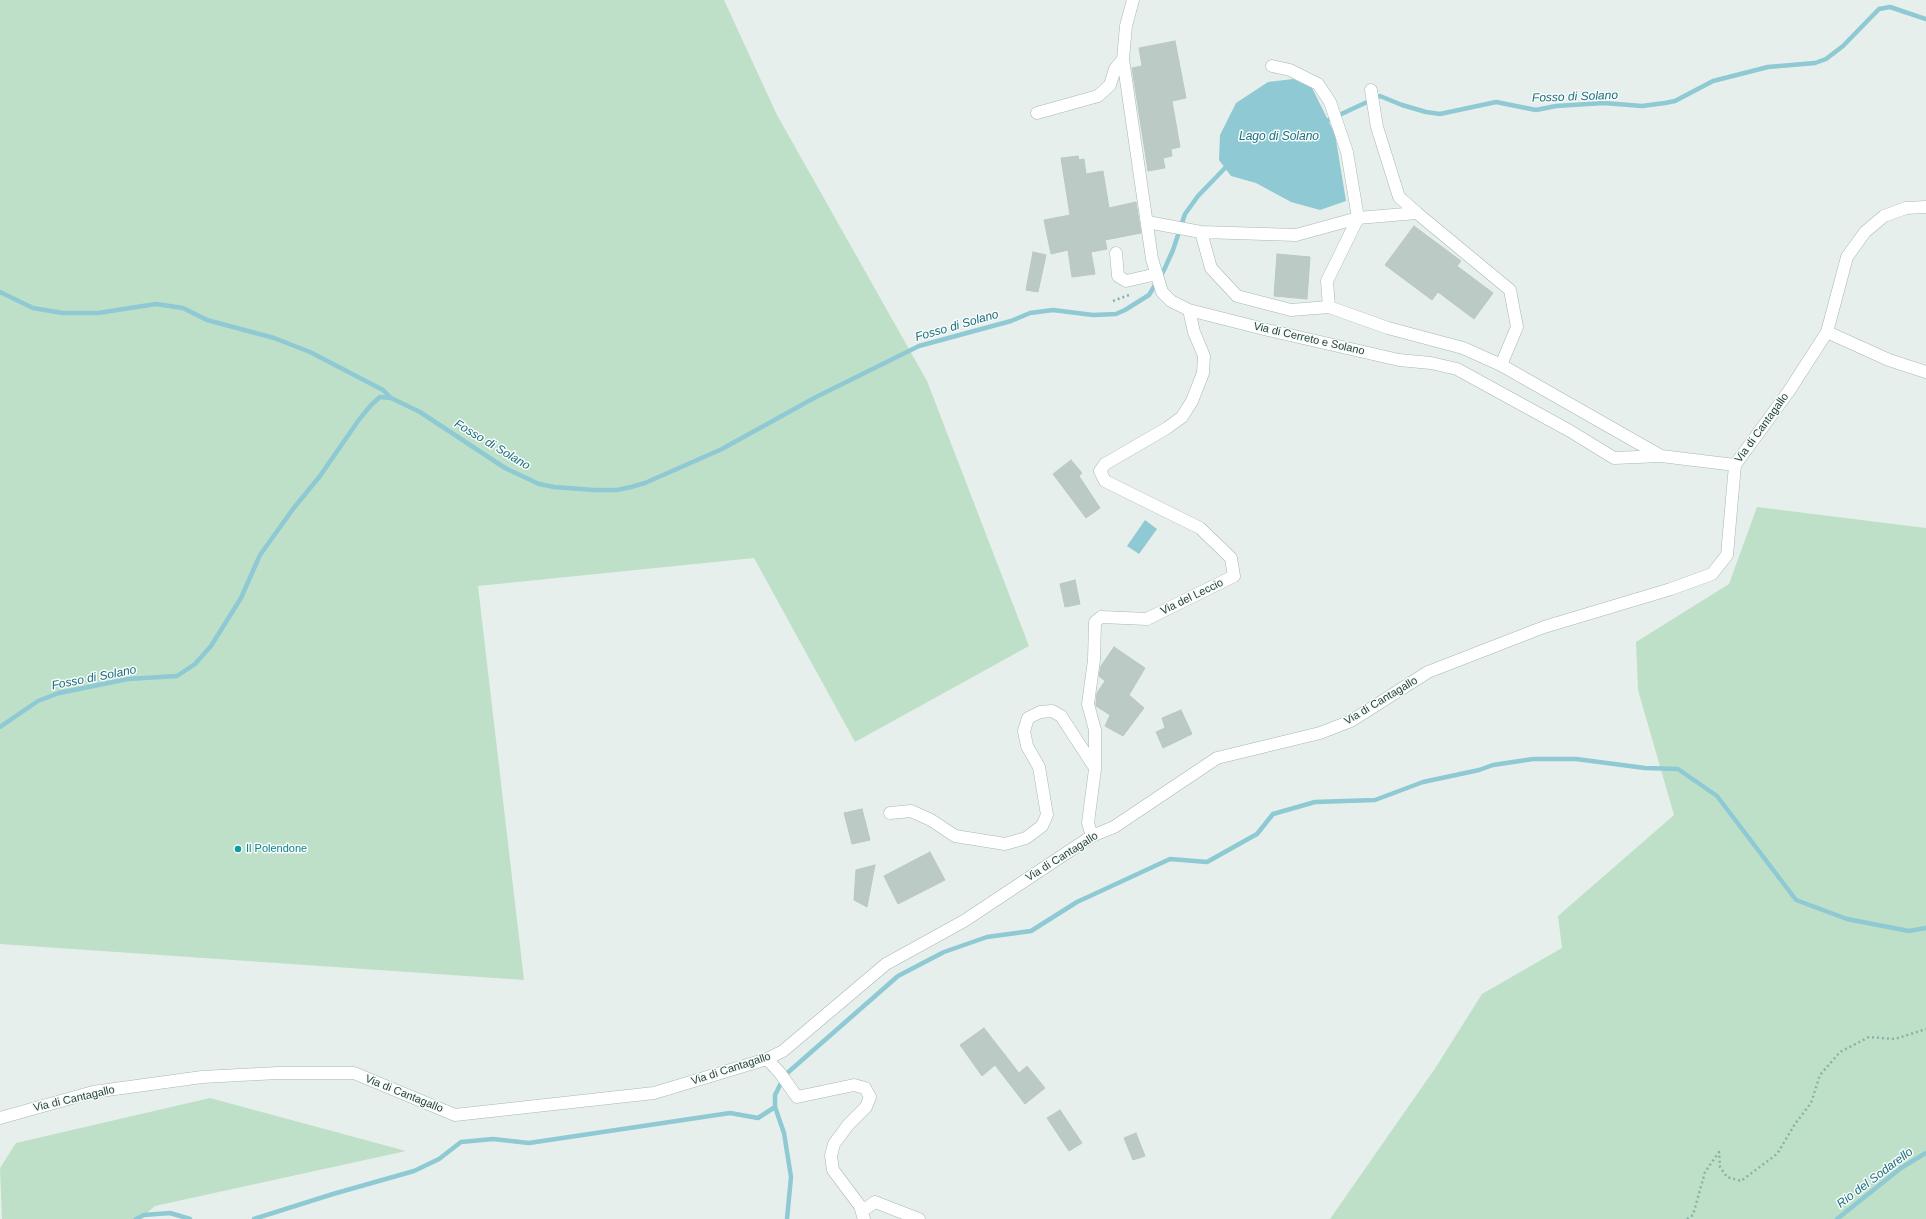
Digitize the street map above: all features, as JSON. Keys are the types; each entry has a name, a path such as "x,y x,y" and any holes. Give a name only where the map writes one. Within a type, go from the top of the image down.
{"street":[{"name":"Via di Cerreto e Solano","path":"1133,0 1126,26 1123,59 1152,259 1162,292 1171,301 1189,310 1399,360 1431,363 1457,369 1570,431 1614,458 1661,456 1735,465"},
{"path":"1037,113 1098,96 1110,85 1115,69 1123,59"},
{"path":"1272,66 1290,70 1318,84 1330,102 1347,152 1358,218 1327,281 1329,307"},
{"path":"1371,90 1377,126 1399,197 1510,290 1517,327 1501,365"},
{"name":"Via di Cantagallo","path":"0,1118 93,1092 202,1077 278,1073 354,1073 455,1115 654,1093 767,1059 783,1051 886,964 964,921 1092,836 1114,827 1217,758 1320,733 1351,721 1428,672 1544,627 1671,589 1712,574 1726,556 1735,465 1789,391 1827,332 1847,258 1865,232 1884,216 1906,208 1926,207"},
{"path":"1147,222 1201,232 1296,235 1358,218 1417,213"},
{"path":"1201,232 1211,268 1237,296 1291,310 1329,307 1388,328 1463,348 1501,365 1661,456"},
{"path":"1116,253 1118,276 1126,281 1157,274"},
{"name":"Via del Leccio","path":"1092,836 1088,823 1095,769 1095,730 1088,704 1094,660 1095,622 1101,617 1147,619 1234,576 1231,558 1200,528 1104,481 1100,471 1105,464 1177,421 1182,417 1192,401 1203,373 1204,356 1194,332 1189,310"},
{"path":"1827,332 1889,360 1926,372"},
{"path":"890,813 911,811 931,820 955,836 1005,844 1026,838 1042,826 1047,815 1039,767 1027,746 1024,731 1028,718 1040,712 1052,711 1061,716 1095,769"},
{"path":"767,1059 780,1073 797,1097 854,1085 865,1088 870,1097 866,1108 848,1125 834,1144 831,1156 833,1170 860,1206 863,1215 875,1202 919,1219"}],"path":[{"path":"1687,1219 1693,1215 1705,1172 1719,1152 1720,1167 1727,1176 1741,1181 1777,1154 1795,1124 1811,1103 1820,1076 1840,1052 1869,1038 1895,1039 1926,1029"}],"green space":[{"path":"0,0 724,0 777,115 927,381 1029,646 855,742 754,558 478,586 524,980 0,944"},
{"path":"1757,507 1926,528 1926,1219 1330,1219 1436,1067 1482,994 1562,948 1558,916 1674,815 1638,690 1636,642 1729,584"},
{"path":"210,1098 406,1151 155,1206 140,1219 2,1219 0,1168 16,1143"}],"water":[{"name":"Lago di Solano","path":"1293,79 1312,88 1335,134 1346,201 1320,210 1291,202 1256,183 1231,176 1219,160 1220,135 1236,103 1268,82"},
{"path":"1145,520 1157,529 1139,554 1127,546"}],"building":[{"path":"1175,41 1186,98 1172,101 1180,147 1171,149 1172,156 1163,158 1165,168 1148,171 1132,68 1142,66 1139,48"},
{"path":"1078,156 1079,160 1084,159 1086,174 1103,171 1109,208 1136,202 1141,233 1105,240 1107,249 1091,252 1095,274 1072,277 1068,250 1051,254 1044,220 1070,215 1061,158"},
{"path":"1414,226 1461,261 1457,266 1493,293 1474,319 1438,292 1432,300 1385,265"},
{"path":"1033,252 1046,255 1038,292 1026,290"},
{"path":"1277,254 1310,257 1307,299 1274,296"},
{"path":"1071,460 1082,473 1079,476 1100,508 1086,518 1053,474"},
{"path":"1075,580 1080,604 1065,607 1060,584"},
{"path":"1114,647 1145,668 1129,695 1144,708 1123,736 1105,726 1110,715 1096,706 1097,693 1105,681 1099,676 1101,666"},
{"path":"1181,710 1192,734 1163,748 1156,732 1165,728 1162,718"},
{"path":"862,809 870,840 852,844 844,813"},
{"path":"930,852 945,880 898,904 884,876"},
{"path":"875,865 867,907 854,900 856,870"},
{"path":"984,1028 1019,1073 1027,1066 1045,1088 1025,1104 995,1065 982,1076 960,1045"},
{"path":"1060,1110 1082,1143 1069,1151 1047,1118"},
{"path":"1136,1133 1145,1156 1133,1160 1124,1138"}],"waterway":[{"name":"Fosso di Solano","path":"1322,123 1380,96 1402,105 1426,112 1440,114 1496,102 1536,110 1556,106 1604,103 1642,106 1665,103 1675,101 1713,81 1768,67 1815,63 1826,59 1843,46 1879,9 1890,7 1926,19"},
{"name":"Fosso di Solano","path":"0,727 38,701 59,693 128,679 177,676 195,664 211,646 241,598 260,555 293,509 320,476 358,421 371,405 380,397 391,398 420,412 505,468 539,484 554,487 594,490 617,490 631,487 645,483 722,449 816,397 919,346 1011,321 1030,313 1053,310 1093,315 1116,314 1125,310 1149,295 1164,270 1173,250 1185,214 1198,196 1225,168 1230,166"},
{"path":"0,292 33,308 63,313 98,313 156,304 183,308 207,320 274,338 310,352 383,390 391,398"},
{"path":"254,1219 333,1194 414,1171 439,1159 461,1142 493,1139 529,1143 730,1113 758,1118 775,1107 775,1095 785,1075 898,976 944,952 987,937 1031,931 1077,902 1170,859 1207,862 1257,834 1273,814 1315,802 1375,800 1423,782 1479,770 1493,765 1533,759 1576,759 1645,768 1678,769 1717,796 1796,900 1847,919 1909,931 1926,928"},
{"path":"775,1107 784,1133 791,1177 787,1219"},
{"name":"Rio del Sodarello","path":"1837,1219 1901,1168 1926,1153"},
{"path":"136,1219 144,1215 170,1213 190,1219"}],"place":[{"name":"Il Polendone","path":"238,849"}]}
